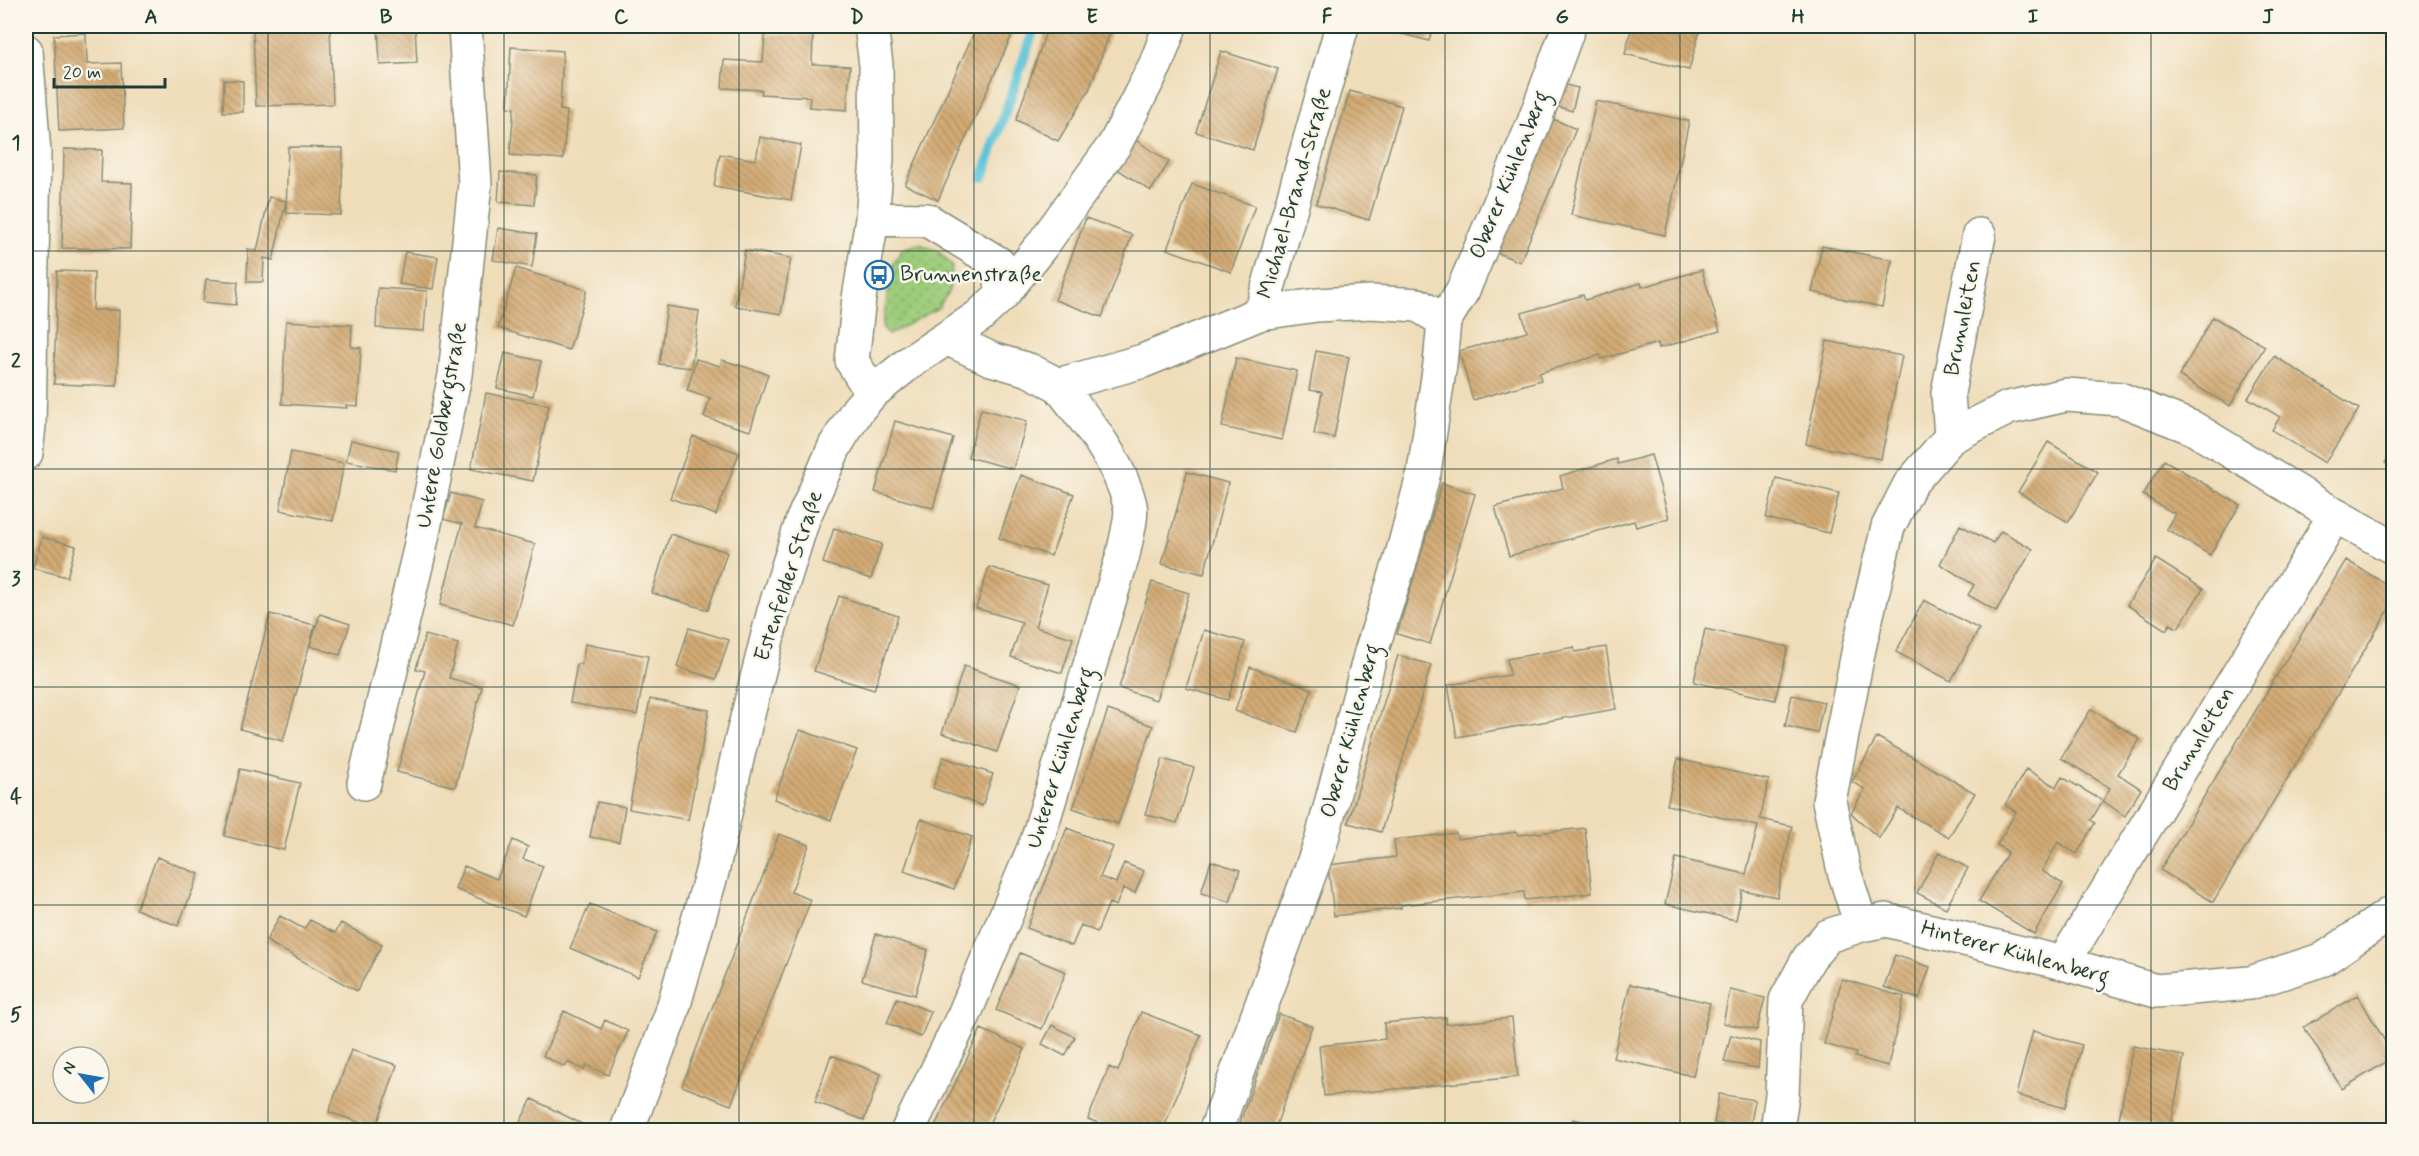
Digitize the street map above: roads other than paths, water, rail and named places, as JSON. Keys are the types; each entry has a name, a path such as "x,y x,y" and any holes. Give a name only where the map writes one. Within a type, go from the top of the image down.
{"street":[{"name":"Untere Goldbergstraße","path":"364,783 419,553 455,375 475,184 465,26"},
{"path":"871,26 876,65 877,137 872,219 859,298 852,361 872,393"},
{"name":"Estenfelder Straße","path":"627,1131 671,1015 712,872 739,750 774,611 803,519 835,446 858,409 872,393 909,363 978,317 1003,294 1043,244 1115,144 1156,64 1170,26"},
{"name":"Michael-Brand-Straße","path":"1058,385 1143,361 1261,314 1342,26"},
{"name":"Oberer Kühlenberg","path":"1216,1131 1321,842 1371,652 1401,559 1424,472 1444,321 1463,290 1533,125 1569,26"},
{"path":"26,51 34,153 29,426 26,453"},
{"path":"872,219 927,220 998,262 1003,294"},
{"name":"Brunnleiten","path":"1951,437 1948,393 1979,235"},
{"path":"1261,314 1317,305 1371,302 1418,305 1444,321"},
{"path":"947,338 991,359 1029,370 1058,385"},
{"name":"Unterer Kühlenberg","path":"908,1131 964,1015 1037,841 1123,555 1131,507 1115,467 1087,422 1058,385"},
{"path":"1861,925 1844,872 1828,801 1859,648 1888,527 1910,484 1951,437 2007,408 2066,395 2120,399 2193,428 2335,515 2394,548"},
{"name":"Brunnleiten","path":"2063,963 2335,515"},
{"name":"Hinterer Kühlenberg","path":"1777,1131 1782,1095 1786,999 1809,958 1828,936 1861,925 1886,920 2063,963 2156,991 2250,983 2324,959 2394,911"}],"waterway":[{"path":"983,177 1035,26"}],"place":[{"name":"Brunnenstraße","path":"879,275"}]}
